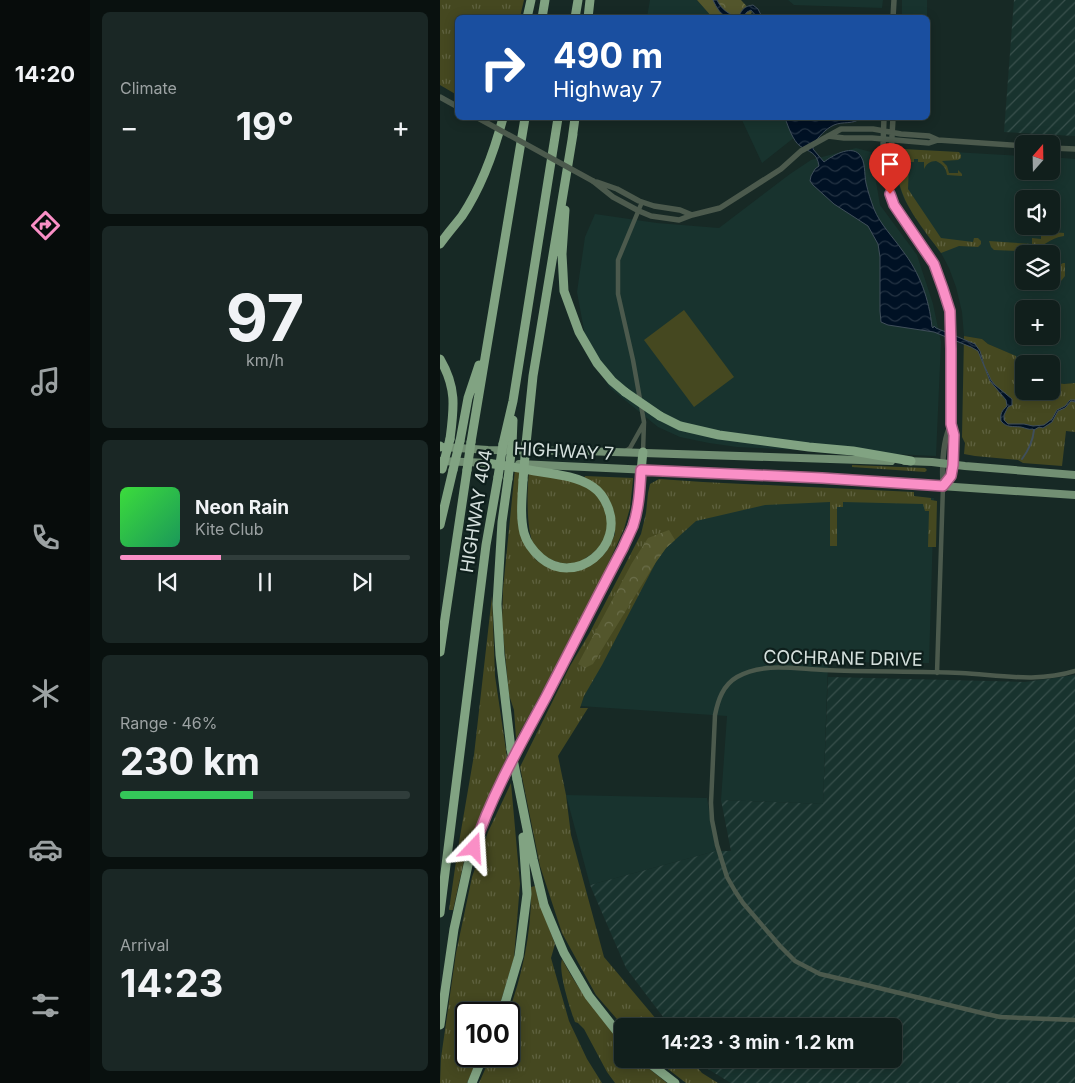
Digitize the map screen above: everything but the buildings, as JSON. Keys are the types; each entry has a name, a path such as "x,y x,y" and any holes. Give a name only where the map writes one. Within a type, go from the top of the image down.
{"highway":[{"path":"528,15 531,0"},
{"path":"542,15 545,0"},
{"path":"576,15 578,0"},
{"path":"588,15 590,0"},
{"path":"440,244 462,216 476,193 487,168 502,120"},
{"name":"HIGHWAY 404","path":"440,652 488,336 525,120"},
{"path":"558,120 507,444 508,479 502,522 497,604 500,655 511,749 532,859 544,905 564,953 589,996 614,1028"},
{"path":"575,120 562,254 564,291 579,332 597,363 612,381 660,416 680,426 720,435 853,451 911,462"},
{"path":"486,462 552,473 577,479 594,488 604,499 611,514 612,528 606,546 589,562 575,567 564,568 544,561 532,550 525,535 523,524 523,480 526,444 533,376 573,134"},
{"path":"440,525 468,398 488,336"},
{"path":"440,360 446,370 452,390 454,409 450,439 441,468"},
{"name":"HIGHWAY 404","path":"440,912 486,545 498,478 507,444"},
{"path":"440,1025 454,928 468,865 480,830 527,732 623,548 633,525 639,497 643,452"},
{"path":"505,1002 519,956 527,894 517,779"},
{"path":"472,1083 479,1067"},
{"path":"656,1068 675,1083"}],"main road":[{"name":"HIGHWAY 7","path":"440,447 943,463 1075,475"},
{"name":"HIGHWAY 7","path":"441,468 486,462 822,478 1075,495"}],"street":[{"path":"893,15 894,0"},
{"path":"440,97 455,105"},
{"path":"481,120 593,180 618,189 642,202 680,210 692,215"},
{"path":"884,120 882,175 894,205 934,264 950,311 951,424 954,435 953,465 951,476 943,486"},
{"path":"886,182 890,173 893,120"},
{"path":"593,180 613,197 639,211 652,216 679,220 720,208 780,169 800,151 841,130 860,128 929,136 938,140 1015,145"},
{"path":"828,136 929,143 938,140"},
{"path":"1060,148 1075,149"},
{"path":"642,202 618,260 618,294 634,360 644,422 643,452"},
{"path":"624,452 630,448 644,422"},
{"path":"937,673 943,463 946,434 951,424"},
{"name":"COCHRANE DRIVE","path":"1075,671 1064,675 1036,678 960,673 775,668 748,672 729,682 720,696 715,715 711,803 717,845 727,877 743,903 795,961 820,974 1000,1017 1075,1020"}],"shaded area":[{"path":"650,0 697,0 710,15 647,15"},
{"path":"788,0 883,0 882,8 794,5"},
{"path":"902,0 927,0 927,15 902,15"},
{"path":"1014,0 1075,0 1075,136 1004,132"},
{"path":"742,120 847,120 805,129 762,163"},
{"path":"856,148 871,152 880,205 917,255 933,304 941,342 936,456 737,447 680,437 658,427 610,388 588,352 577,292 585,237 595,214 657,223 719,228 811,160"},
{"path":"902,149 1015,155 1015,180 1060,180 1060,158 1075,159 1075,383 1060,383 1060,355 1015,356 988,344 982,339 964,336 962,312 949,268 941,253 905,201 899,186 897,157"},
{"path":"833,493 934,498 929,663 828,662 823,804 721,800 727,716 580,706 609,637 677,526 744,503"},
{"path":"1075,675 1075,1083 731,1083 706,1068 902,1068 902,1018 664,1018 626,968 590,885 716,851 731,851 721,800 823,804 828,677 1025,682"},
{"path":"566,795 707,798 716,851 590,885"}],"green space":[{"path":"440,0 524,0 520,15 455,15 455,94 440,85"},
{"path":"697,0 741,0 752,12 750,15 710,15"},
{"path":"902,149 959,152 961,158 958,160 942,161 947,166 949,173 958,173 958,170 962,176 947,175 944,166 936,161 928,163 924,169 924,162 918,162 918,159 914,159 914,162 909,162 908,189 941,238 973,242 974,238 978,238 981,244 978,247 959,246 941,253 913,215 903,194 897,171 898,156"},
{"path":"1060,233 1064,233 1064,236 1043,245 1015,245 1015,251 994,250 989,241 1032,244 1032,238 1041,239 1041,235 1060,235"},
{"path":"1065,263 1065,276 1061,281 1060,281 1060,265"},
{"path":"684,310 734,377 694,407 644,340"},
{"path":"964,336 982,339 988,344 1015,356 1015,400 1060,400 1060,383 1075,383 1075,432 1066,431 1062,466 1023,463 1018,460 964,454 965,443 962,437"},
{"path":"852,465 925,468 927,470 925,472 852,467"},
{"path":"515,469 521,470 526,547 537,561 550,567 597,560 605,553 615,534 614,512 610,502 602,490 584,479 585,476 633,478 630,508 624,529 602,577 516,739 514,710 509,695 502,623 503,589"},
{"path":"529,472 569,480 584,486 598,496 606,512 608,527 603,541 593,553 577,563 565,564 542,554 534,545 528,521"},
{"path":"659,479 914,492 914,496 931,498 931,500 937,501 936,547 928,547 929,511 925,511 923,504 843,502 843,507 837,507 837,546 830,546 830,502 765,505 696,521 666,548 656,562 584,696 580,708 588,708 558,756 566,795 571,835 604,957 655,1018 616,1018 596,995 562,933 540,866 520,767 570,666 589,634 641,534 650,484"},
{"path":"669,530 675,540 666,548 656,562 593,664 585,668 578,664 632,563 648,538"},
{"path":"492,596 495,676 507,757 478,821 464,861 453,910 449,910 474,755"},
{"path":"511,783 520,884 514,958 501,1002 455,1002 455,1067 474,1067 467,1083 440,1083 441,1058 456,953 472,877 488,832"},
{"path":"535,886 555,944 551,958 569,1021 587,1059 602,1083 479,1083 486,1067 520,1067 520,1002 512,1002 518,983 528,935 531,887"},
{"path":"562,959 582,992 614,1034 614,1068 648,1068 667,1083 615,1083 584,1029 575,1022 563,981"},
{"path":"667,1068 698,1068 718,1083 686,1083"}],"water":[{"path":"713,0 717,0 726,11 733,15 724,15"},
{"path":"753,5 761,15 755,15 751,10 745,15 740,15 746,7"},
{"path":"786,120 858,120 831,127 822,133 813,144 813,149 824,162 836,154 846,151 859,154 864,164 865,179 874,209 919,277 929,306 932,327 934,326 975,344 980,351 991,380 1012,399 1012,405 1008,407 1004,415 1004,420 1008,424 1044,425 1052,419 1057,410 1065,406 1070,400 1075,400 1075,402 1071,401 1065,408 1058,411 1052,422 1043,428 1039,427 1034,430 1008,426 1001,421 1002,412 1007,406 1006,400 990,381 978,351 934,332 888,325 881,322 878,244 868,226 834,204 813,185 810,181 811,176 819,166 818,161 814,155 795,141"}],"waterway":[{"path":"1022,459 1033,438 1034,430"}],"route":[{"path":"474,848 491,804 623,548 633,525 639,497 641,470 822,478 943,486 951,476 954,435 951,424 950,311 938,271 894,205 890,194"}]}
